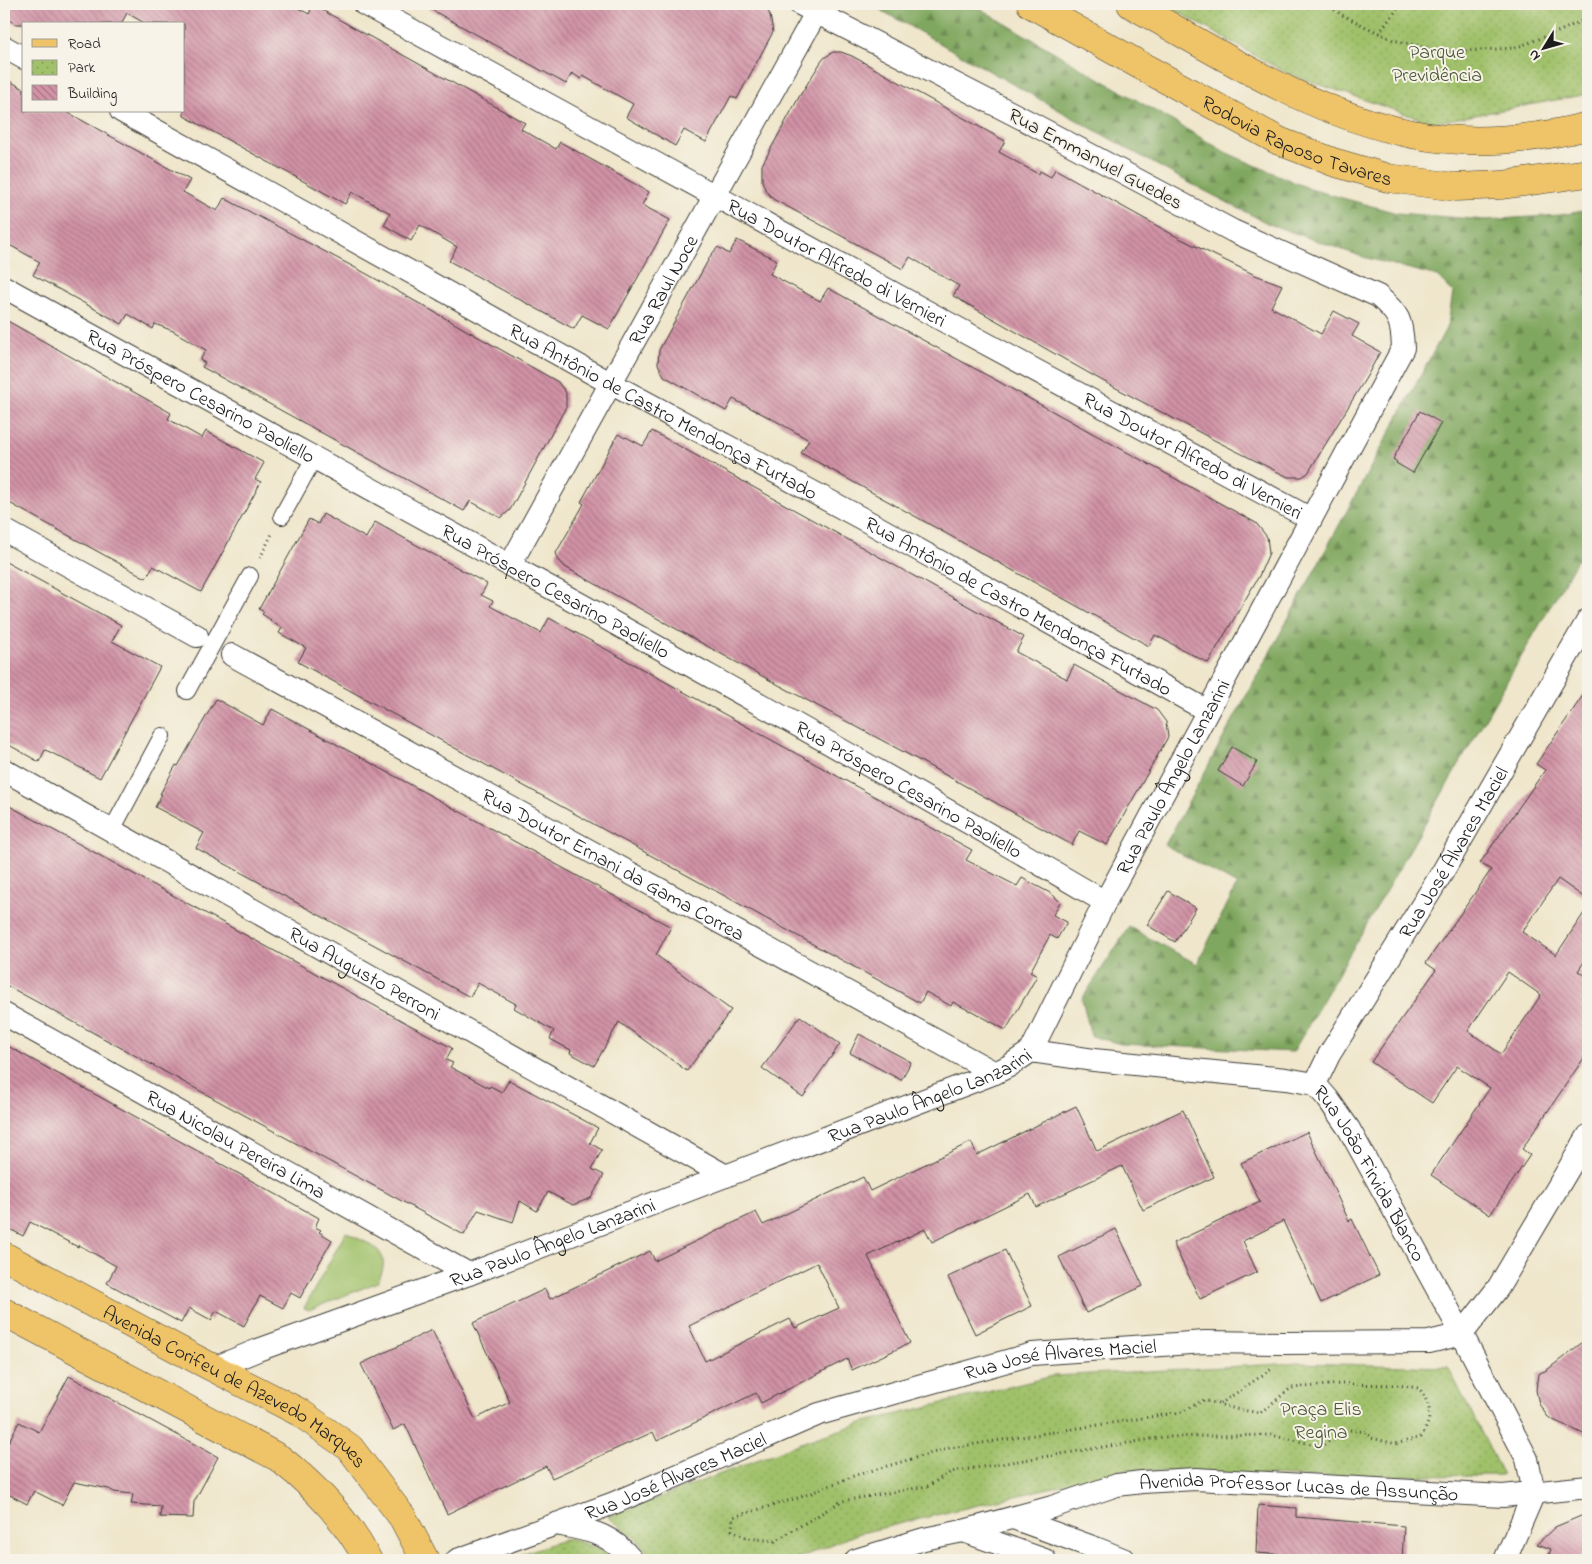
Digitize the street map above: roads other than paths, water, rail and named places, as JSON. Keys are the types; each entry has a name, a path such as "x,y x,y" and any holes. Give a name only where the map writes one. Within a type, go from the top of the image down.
{"main road":[{"name":"Rodovia Raposo Tavares","path":"1031,4 1279,141 1333,162 1388,178 1456,187 1502,185 1588,174"},
{"name":"Rodovia Raposo Tavares","path":"1131,4 1262,78 1312,101 1361,120 1412,134 1454,140 1505,140 1565,132 1588,126"},
{"name":"Avenida Corifeu de Azevedo Marques","path":"4,1256 299,1412 350,1448 403,1518 425,1560"},
{"name":"Avenida Corifeu de Azevedo Marques","path":"4,1312 279,1458 303,1477 327,1501 368,1560"}],"street":[{"name":"Rua Doutor Alfredo di Vernieri","path":"364,4 1311,519"},
{"name":"Rua Raul Noce","path":"510,565 713,195 808,8"},
{"name":"Rua Emmanuel Guedes","path":"808,8 1035,125 1233,231 1378,296 1393,309"},
{"path":"4,46 22,57"},
{"name":"Rua Antônio de Castro Mendonça Furtado","path":"123,112 610,383 874,525 1206,710"},
{"name":"Rua Próspero Cesarino Paoliello","path":"4,287 510,565 960,817 1105,902"},
{"name":"Rua Paulo Ângelo Lanzarini","path":"214,1368 258,1350 468,1274 995,1073 1031,1051 1105,902 1206,710 1402,348 1402,326 1393,309"},
{"path":"282,516 314,458"},
{"path":"4,530 232,655"},
{"path":"187,691 205,640 250,576"},
{"name":"Rua José Álvares Maciel","path":"1315,1084 1329,1055 1442,872 1588,620"},
{"name":"Rua Doutor Ernani da Gama Correa","path":"232,655 995,1073"},
{"path":"112,830 162,736"},
{"name":"Rua Augusto Perroni","path":"4,770 726,1176"},
{"name":"Rua Nicolau Pereira Lima","path":"4,1014 468,1274"},
{"name":"Rua João Firvida Blanco","path":"1031,1051 1094,1060 1286,1079 1315,1084 1349,1129 1462,1334 1527,1459 1534,1493"},
{"path":"1462,1334 1498,1288 1588,1136"},
{"name":"Rua José Álvares Maciel","path":"456,1560 614,1503 819,1414 1032,1354 1205,1342 1429,1342 1462,1334"},
{"name":"Avenida Professor Lucas de Assunção","path":"856,1560 924,1539 963,1531 1052,1507 1117,1485 1142,1482 1196,1479 1503,1496 1588,1487"},
{"path":"1505,1560 1534,1493"},
{"path":"1013,1518 1125,1560"},
{"path":"556,1524 600,1533 622,1548 632,1560"},
{"path":"963,1531 1045,1560"}],"park label":[{"name":"Parque Previdência","path":"1437,62"},
{"name":"Praça Elis Regina","path":"1321,1420"}]}
